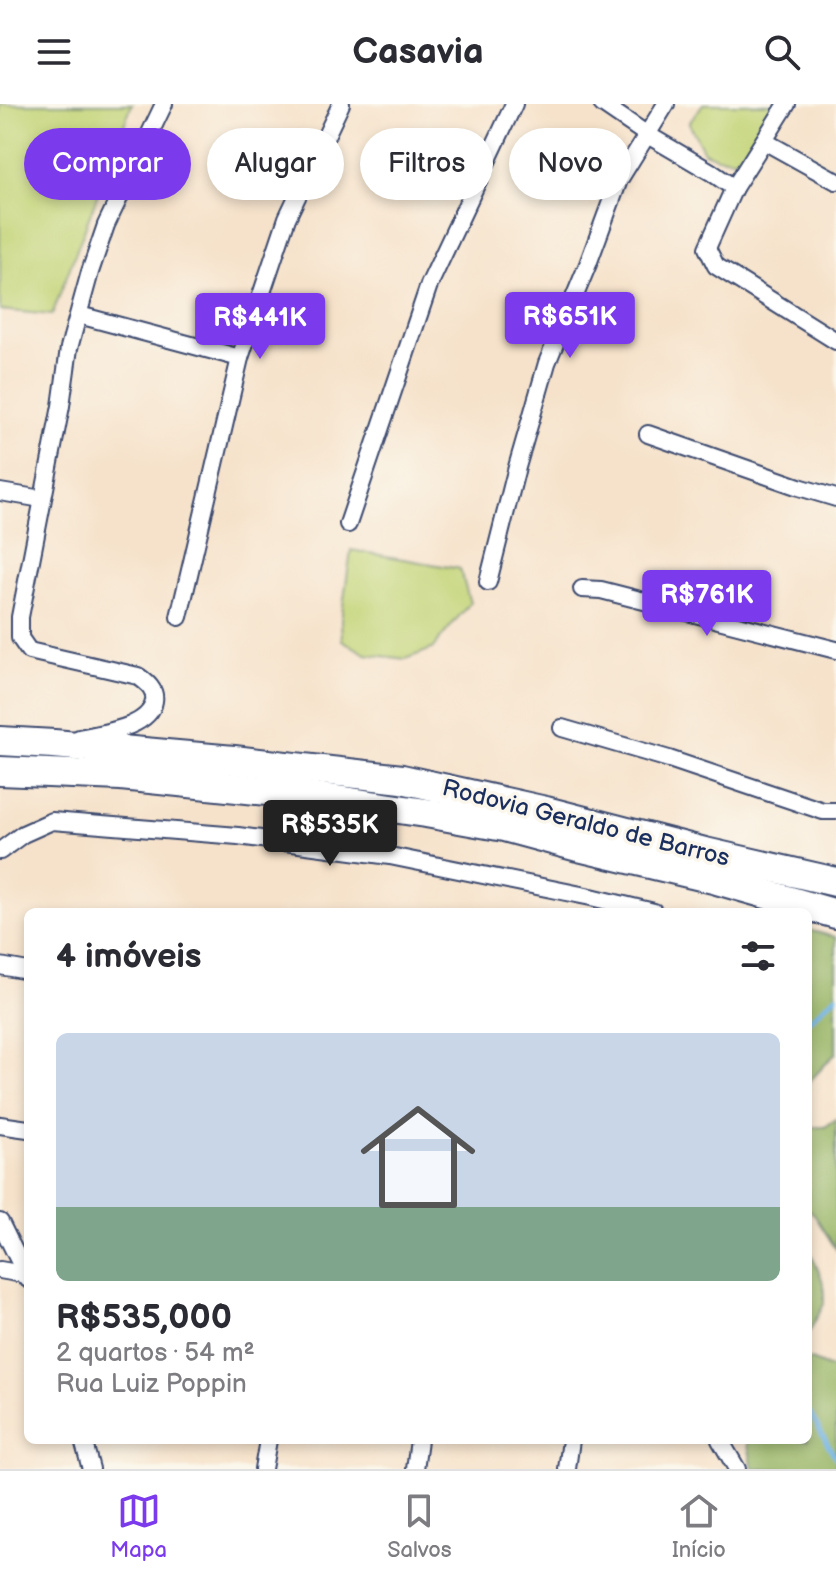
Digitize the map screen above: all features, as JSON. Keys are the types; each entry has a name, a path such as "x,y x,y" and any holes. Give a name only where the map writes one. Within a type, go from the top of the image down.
{"highway":[{"name":"Rodovia Geraldo de Barros","path":"7,740 234,760 402,779 836,882"},
{"name":"Rodovia Geraldo de Barros","path":"0,771 121,776 296,794 412,811 504,827 717,880 804,908"},
{"path":"0,792 30,788 113,788 194,793 256,790"}],"street":[{"path":"54,744 124,728 139,721 154,703 149,684 138,676 29,651 20,632 20,617 61,406 69,348 90,272 106,225 164,104"},
{"path":"179,617 240,358 287,218 341,104"},
{"path":"348,524 429,285 514,104"},
{"path":"602,104 734,188"},
{"path":"488,582 547,363 619,180 666,104"},
{"path":"787,104 734,188 707,248 716,266 836,341"},
{"path":"764,141 836,181"},
{"path":"79,315 240,358"},
{"path":"648,434 836,498"},
{"path":"0,492 42,499"},
{"path":"582,589 601,590 836,650"},
{"path":"562,728 669,759 823,811 836,811"},
{"path":"0,851 23,834 52,821 224,835 390,856 637,908"},
{"path":"0,966 24,970"},
{"path":"0,1125 24,1128"},
{"path":"0,1222 24,1270"},
{"path":"0,1270 24,1275"},
{"path":"84,1444 91,1469"},
{"path":"263,1469 267,1444"},
{"path":"415,1469 418,1444"},
{"path":"567,1469 570,1444"},
{"path":"722,1444 737,1469"}],"green space":[{"path":"0,104 132,104 123,128 24,128 24,200 96,200 52,315 0,310"},
{"path":"703,104 774,104 741,160 704,152 689,123"},
{"path":"351,550 460,569 470,603 432,649 406,659 366,654 342,640 341,620"},
{"path":"812,931 836,937 836,1053 812,1079"},
{"path":"836,1119 836,1249 812,1212 812,1127 825,1127"},
{"path":"812,1255 824,1284 824,1304 812,1326"},
{"path":"812,1361 836,1370 836,1469 753,1469 748,1444 812,1444"}],"waterway":[{"path":"812,1017 836,996"},
{"path":"812,1417 836,1458"}]}
